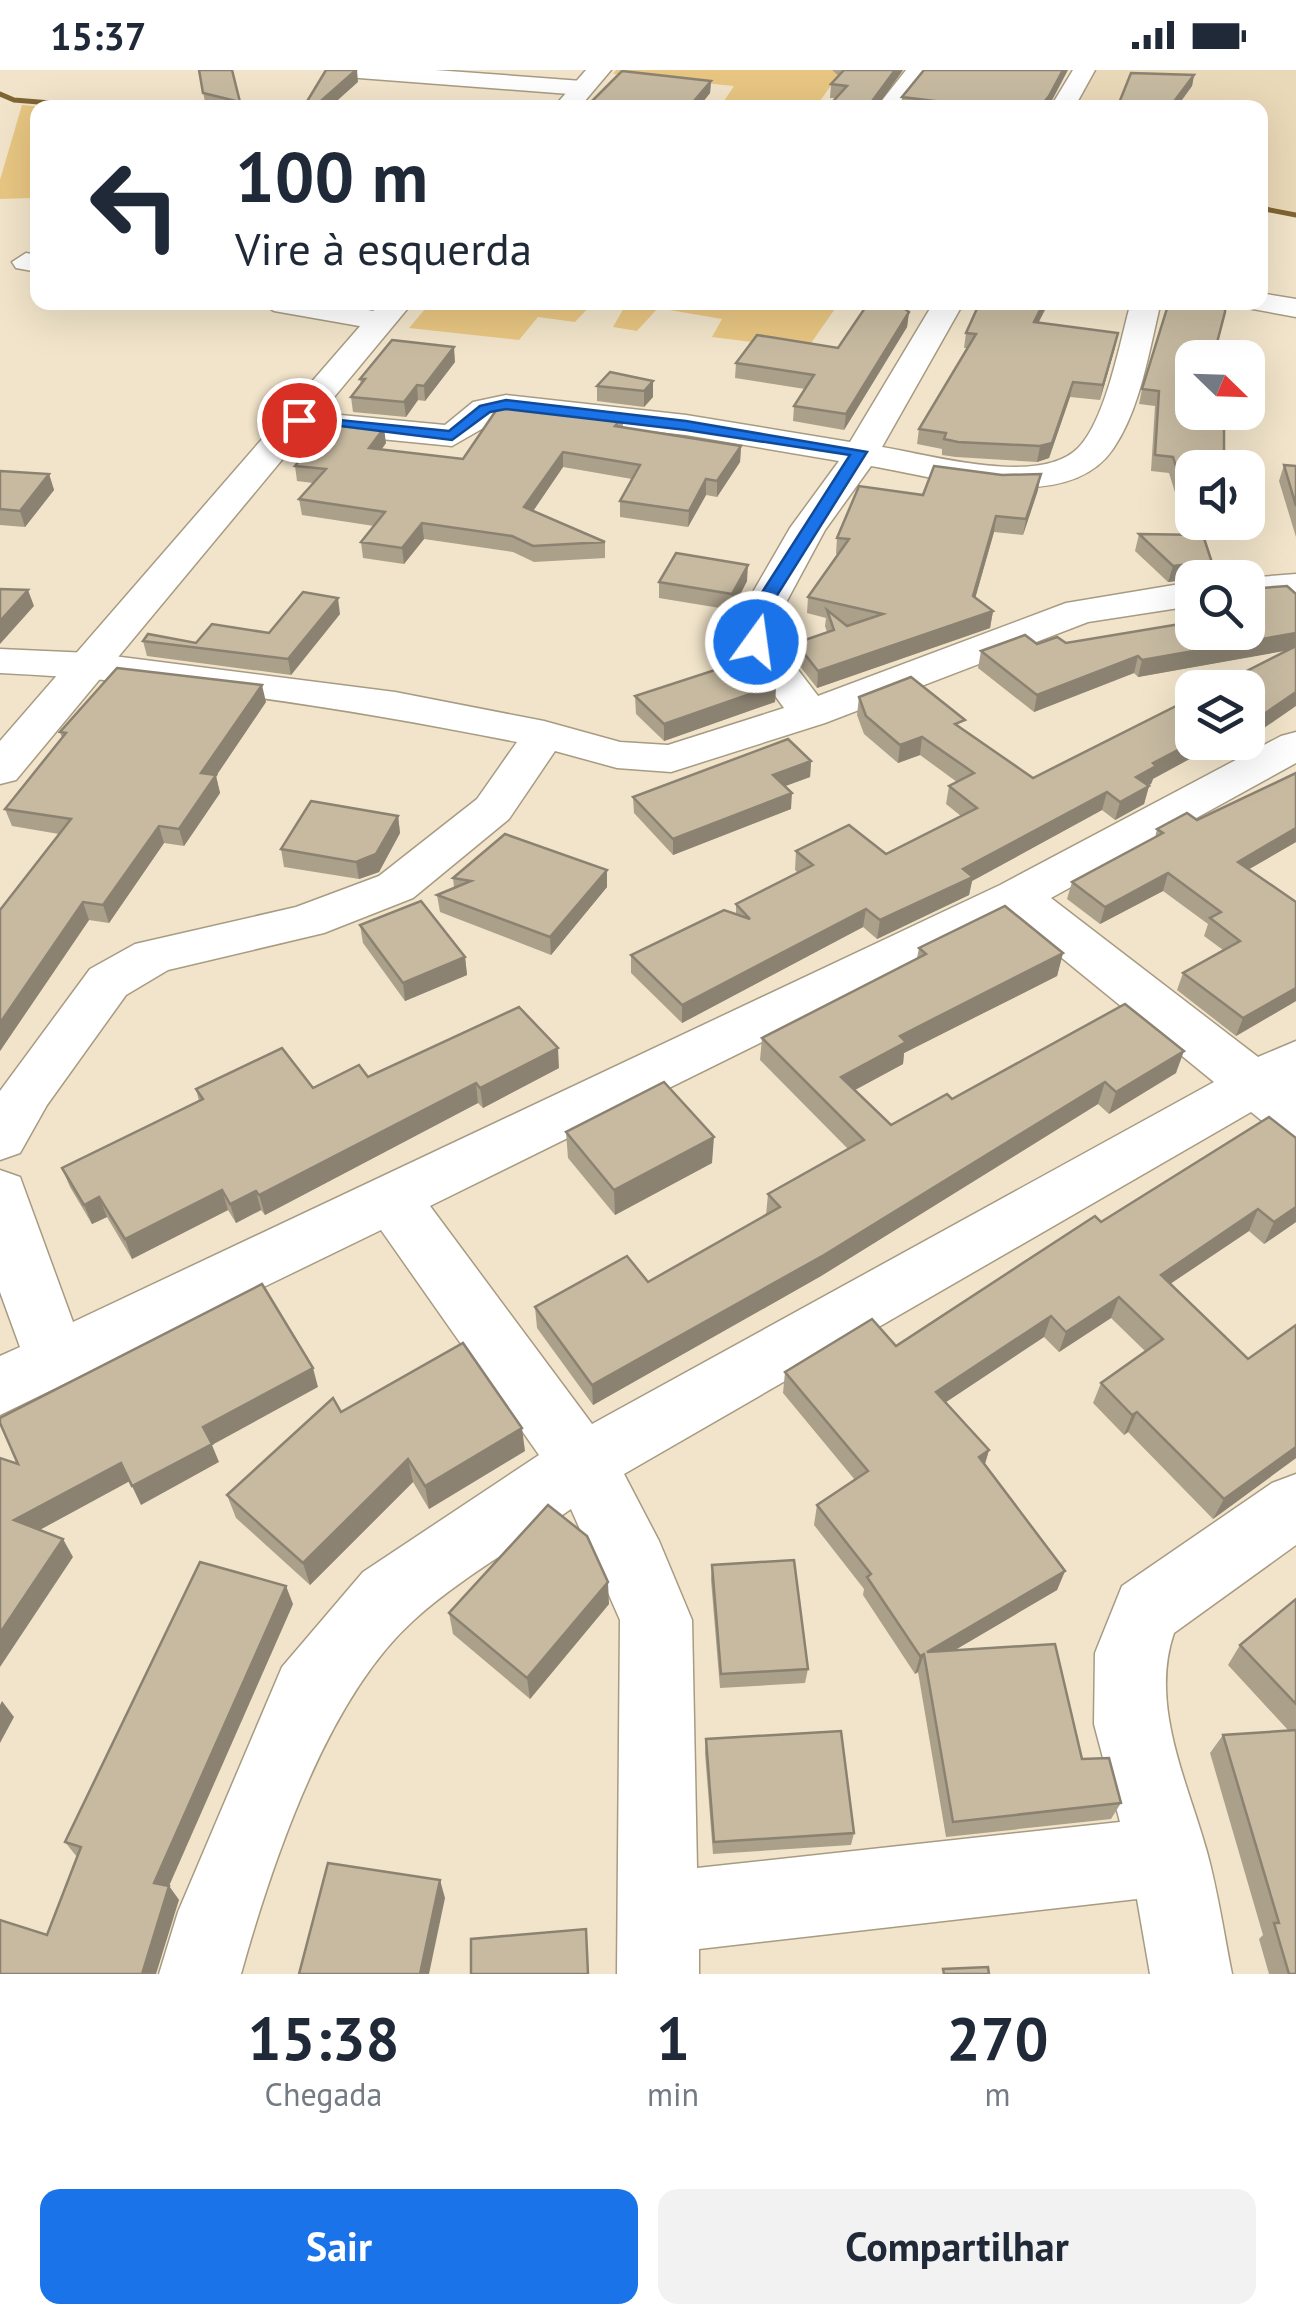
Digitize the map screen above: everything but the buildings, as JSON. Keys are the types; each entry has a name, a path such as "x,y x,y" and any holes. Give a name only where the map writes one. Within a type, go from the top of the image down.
{"main road":[{"path":"572,100 591,79"},
{"path":"0,770 390,312"}],"street":[{"path":"346,70 591,79"},
{"path":"894,100 918,70"},
{"path":"1067,100 1084,70"},
{"path":"1268,304 1296,308"},
{"path":"810,714 756,642 754,624 808,528 847,478 944,310"},
{"path":"299,420 452,436 485,409 506,405 686,425 999,477 1065,471 1092,455 1114,411 1144,310"},
{"path":"1265,588 1296,586"},
{"path":"0,662 90,665 395,706 544,734 618,754 670,759 810,714 1080,611 1175,597"},
{"path":"0,1138 28,1091 108,982 153,956 307,921 396,887 493,809 544,734"},
{"path":"0,1387 1018,896 1296,745"},
{"path":"200,1974 218,1912 308,1693 388,1596 582,1464 1283,1088 1018,896"},
{"path":"0,1193 3,1218 56,1360"},
{"path":"392,1198 582,1464 647,1592 656,1620 657,1944 1169,1856"},
{"path":"1191,1974 1169,1856 1132,1724 1131,1653 1147,1610 1296,1505"}],"shaded area":[{"path":"616,70 842,70 821,100 725,100 734,86 613,74"},
{"path":"1093,70 1296,70 1296,212 1268,207 1268,100 1077,100"},
{"path":"22,105 30,106 30,198 0,199 0,180"},
{"path":"424,310 586,310 575,322 538,317 519,340 409,328"},
{"path":"623,310 656,310 637,331 613,327"},
{"path":"670,310 834,310 807,349 712,337 722,319"}],"waterway":[{"path":"0,94 30,101"},
{"path":"1268,210 1296,215"}],"route":[{"path":"299,420 452,436 485,409 506,405 686,425 859,452 847,478 808,528 760,608 754,624 756,642"}]}
